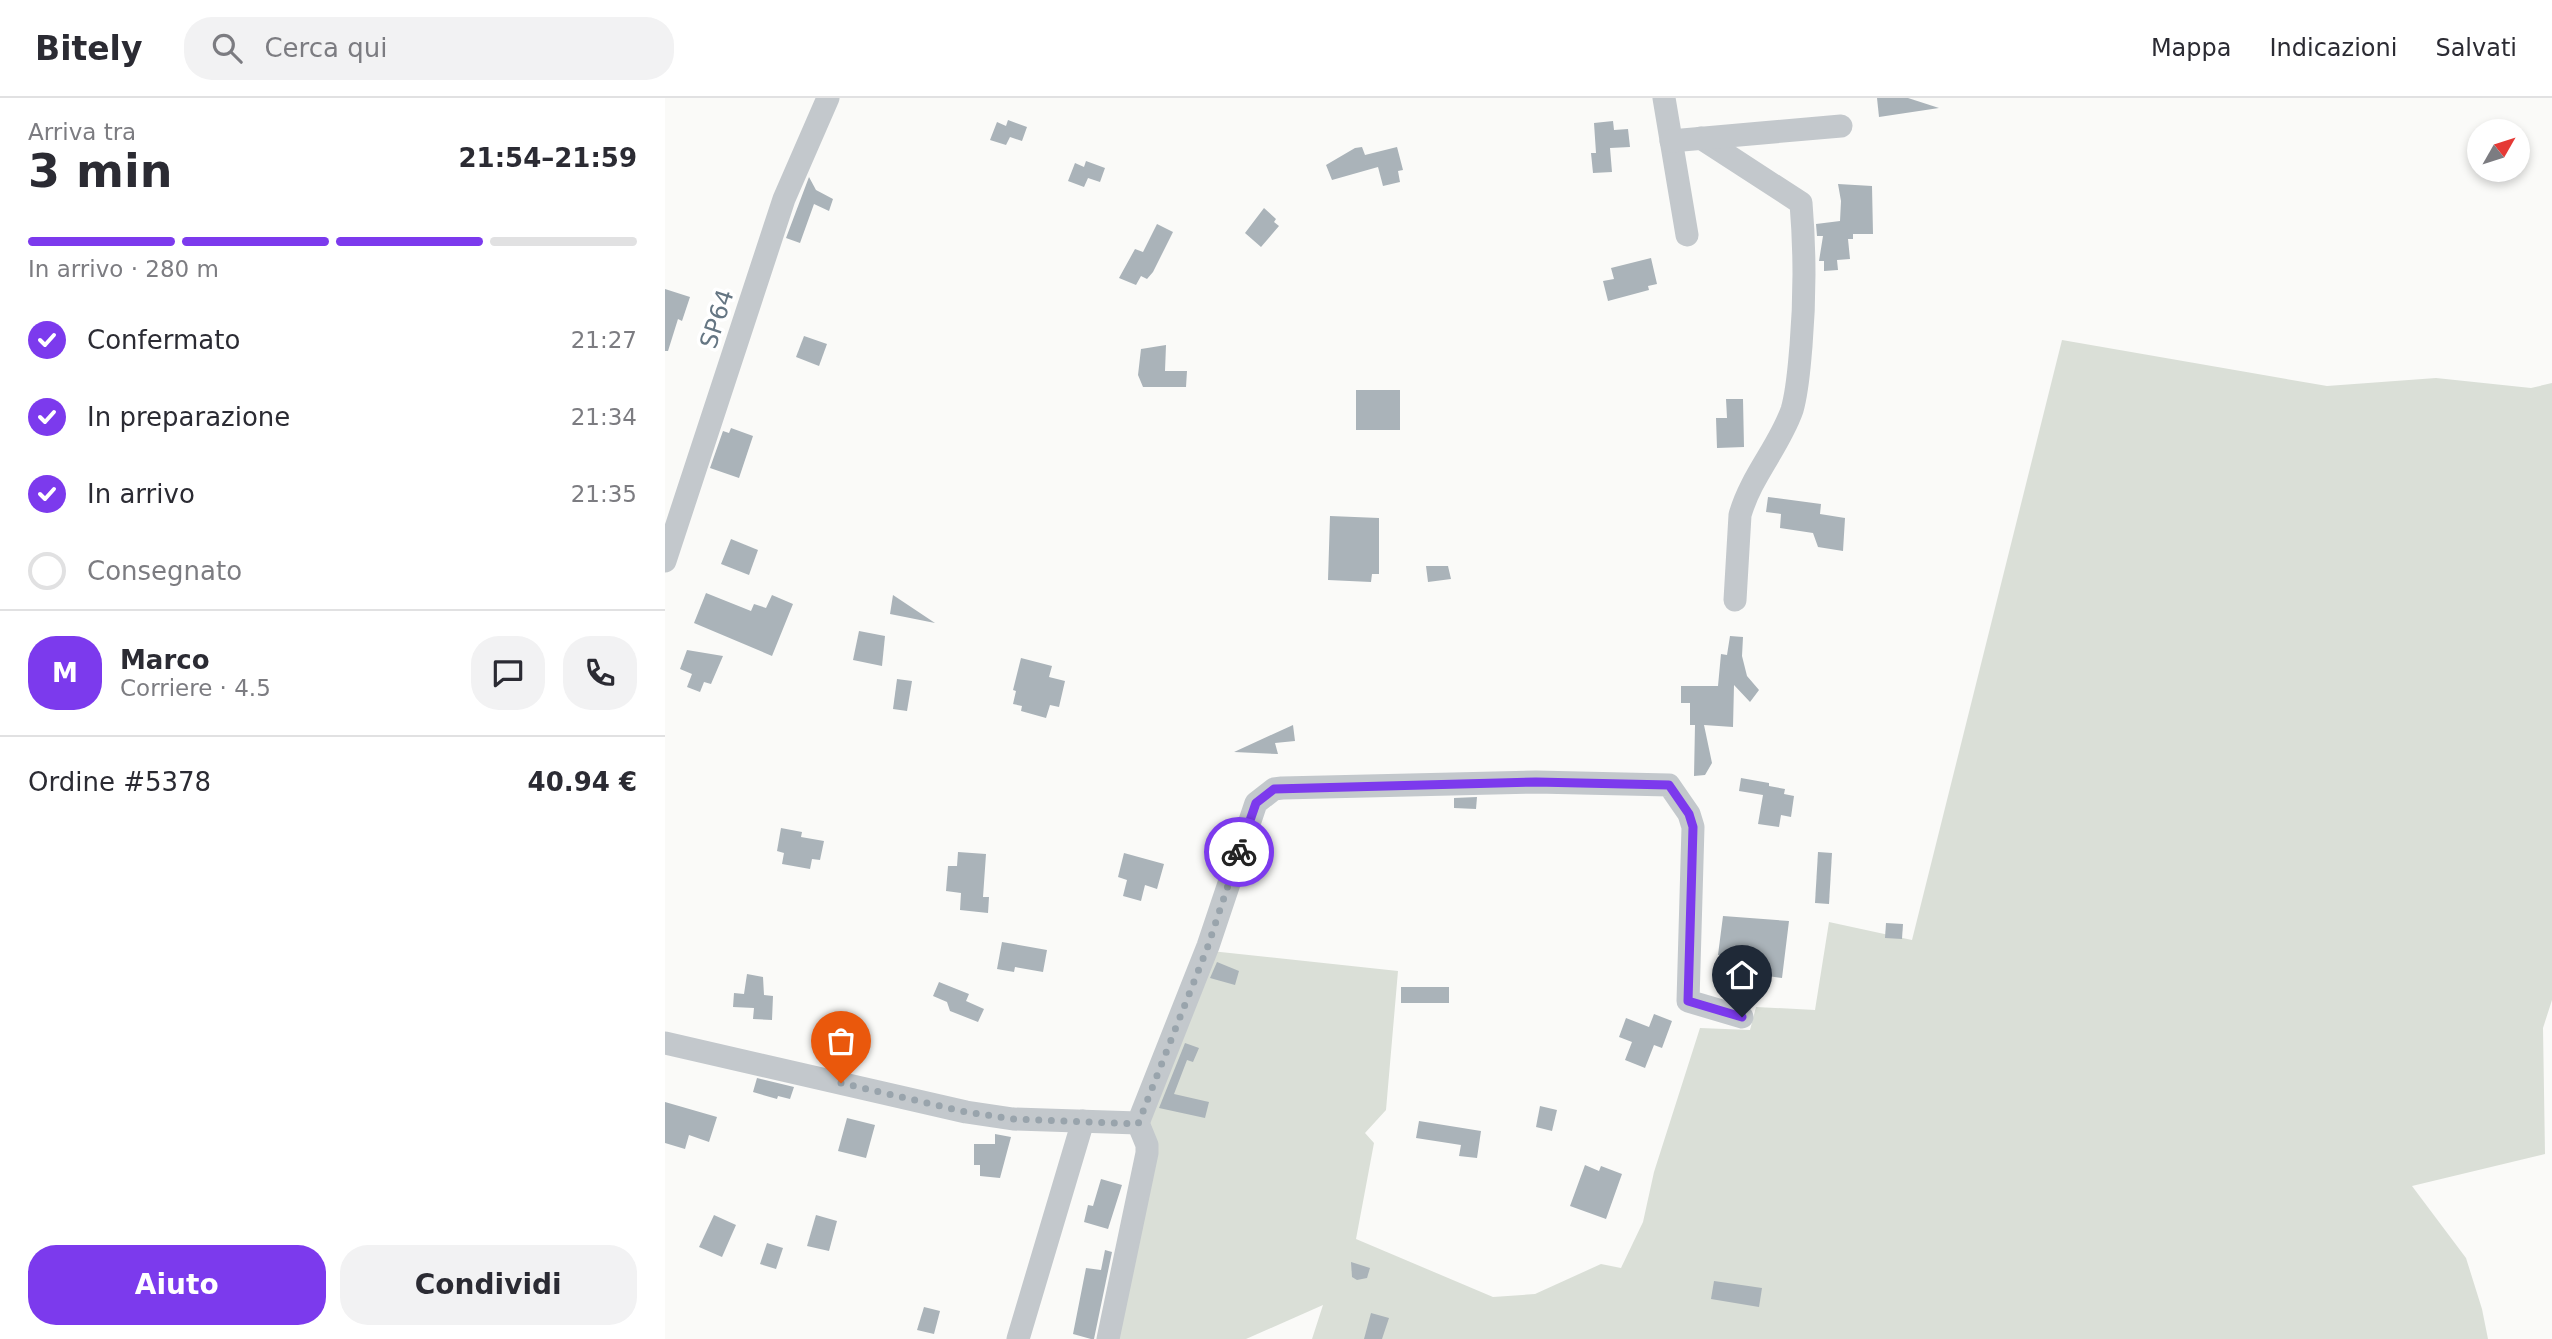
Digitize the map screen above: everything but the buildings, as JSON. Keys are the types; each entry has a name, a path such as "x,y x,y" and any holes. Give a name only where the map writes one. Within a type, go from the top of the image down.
{"street":[{"name":"SP64","path":"667,549 784,199 828,98"},
{"path":"1664,98 1687,235"},
{"path":"1671,141 1841,126"},
{"path":"1702,138 1801,203 1805,300 1796,392 1786,425 1757,472 1740,514 1735,600"},
{"path":"1108,1339 1147,1153 1147,1145 1138,1124 1208,946 1256,803 1274,789 1536,782 1669,785 1689,814 1693,827 1688,1001 1742,1017"},
{"path":"665,1042 966,1112 1013,1119 1138,1124"},
{"path":"1018,1339 1083,1121"}],"shaded area":[{"path":"2062,340 2327,386 2436,378 2531,388 2552,383 2552,1000 2543,1028 2545,1154 2412,1186 2466,1258 2488,1339 1312,1339 1323,1305 1246,1339 1117,1339 1145,1122 1211,951 1398,971 1386,1110 1365,1133 1374,1143 1356,1239 1493,1297 1535,1294 1601,1264 1621,1268 1643,1222 1654,1172 1700,1028 1750,1030 1756,1007 1815,1010 1829,922 1912,940"}],"way so far":[{"path":"841,1083 966,1112 1013,1119 1138,1124 1208,946 1239,852"}],"route":[{"path":"1239,852 1256,803 1274,789 1536,782 1669,785 1689,814 1693,827 1688,1001 1742,1017"}]}
